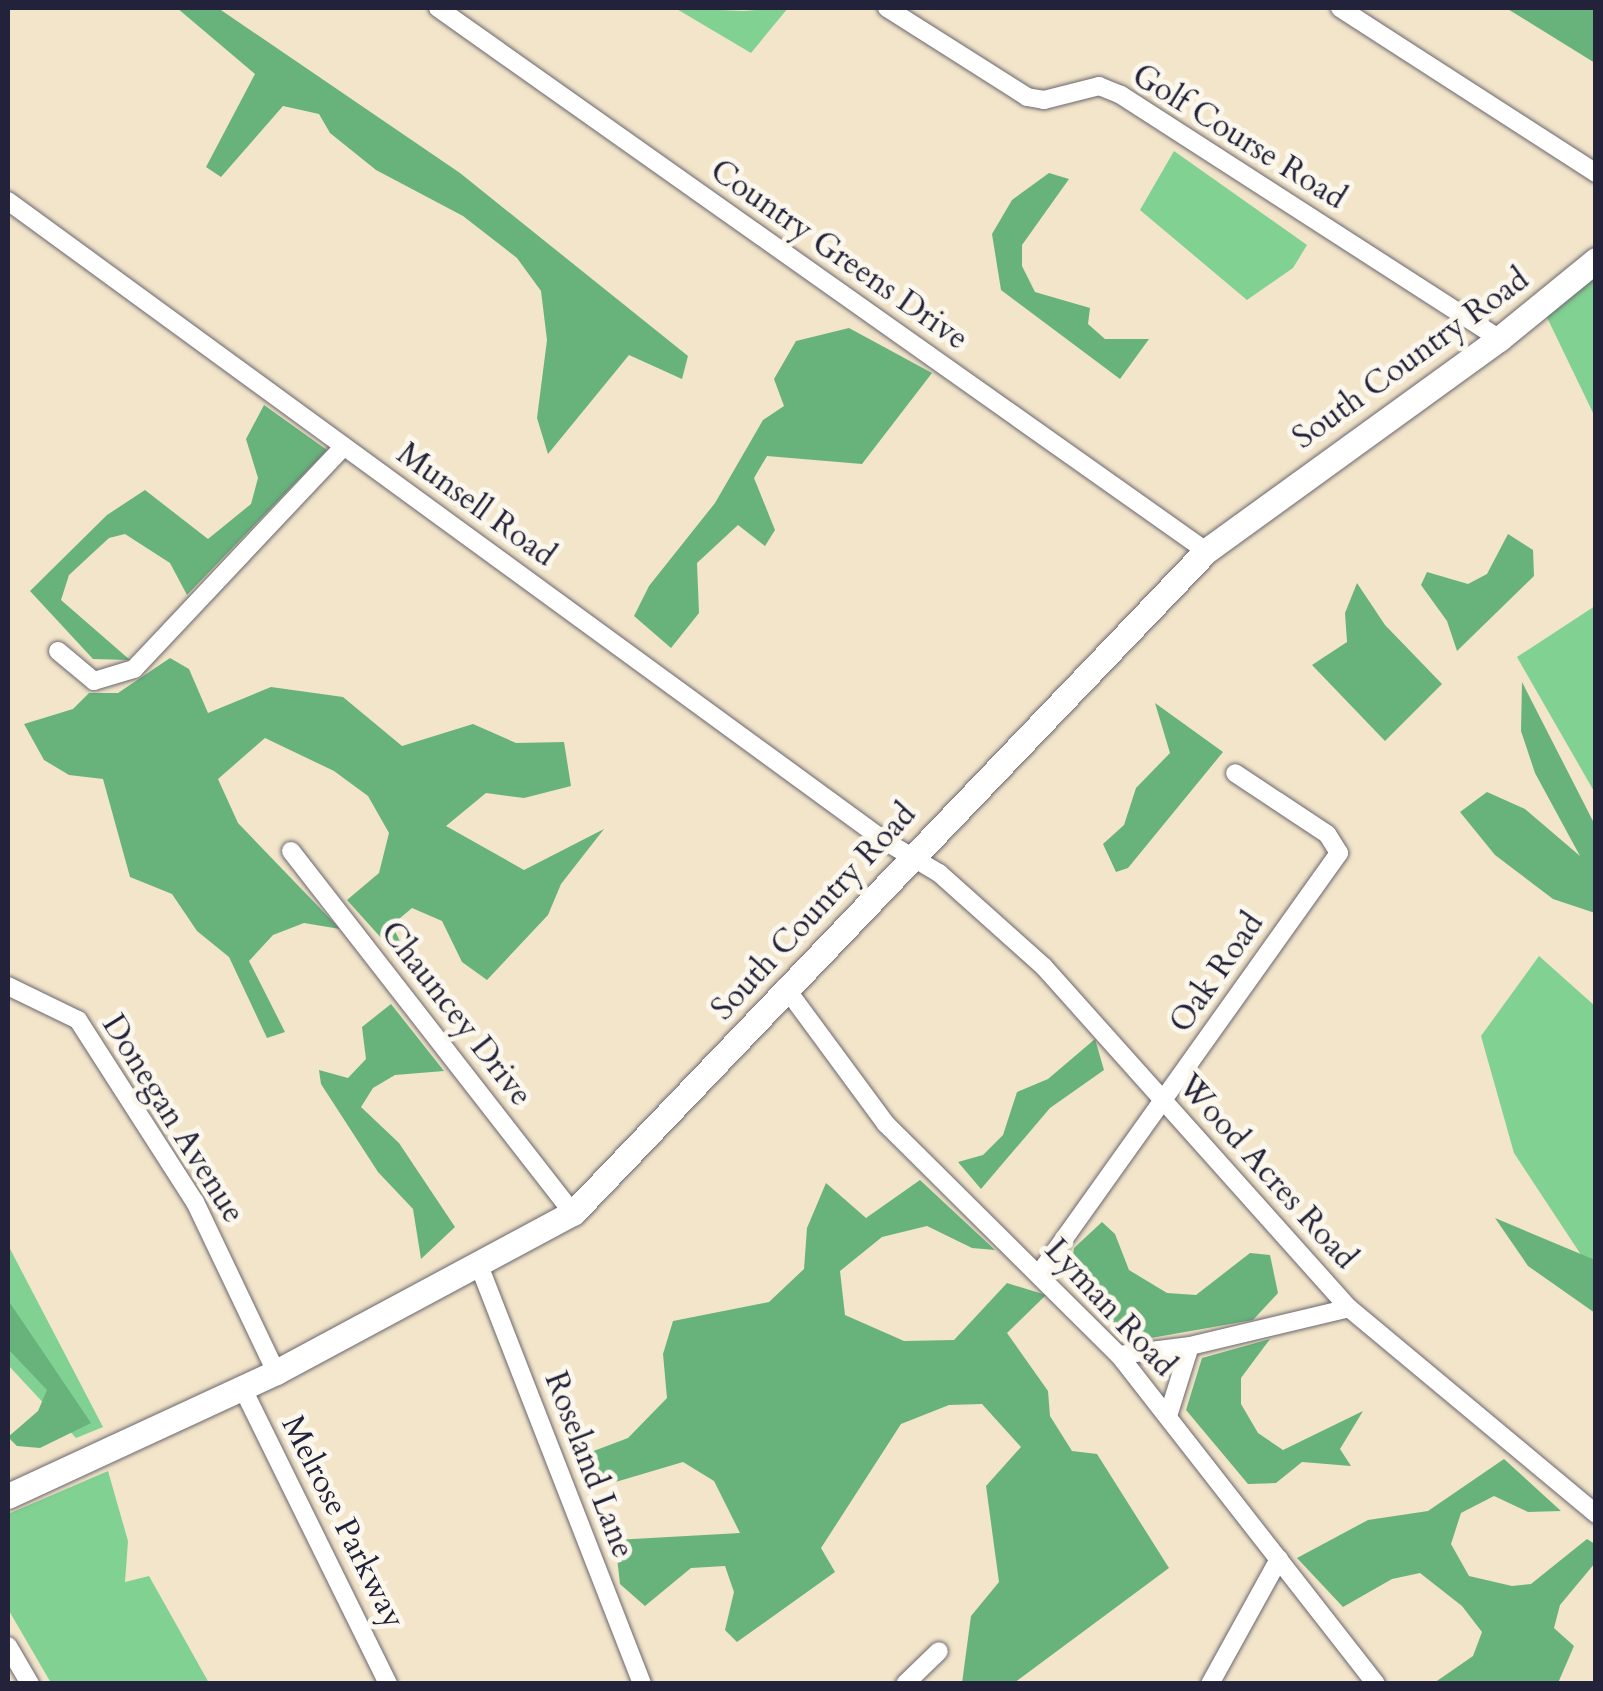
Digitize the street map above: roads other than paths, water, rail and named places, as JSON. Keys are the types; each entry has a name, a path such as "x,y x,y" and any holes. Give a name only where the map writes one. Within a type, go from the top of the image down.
{"main road":[{"name":"South Country Road","path":"8,1496 276,1372 480,1268 574,1213 910,855 1206,550 1499,338 1596,260"}],"street":[{"name":"Country Greens Drive","path":"438,8 1206,550"},
{"name":"Golf Course Road","path":"886,8 1027,97 1044,100 1099,86 1121,95 1499,338"},
{"path":"1340,8 1596,172"},
{"name":"Munsell Road","path":"8,201 910,855"},
{"path":"58,650 94,681 134,669 344,446"},
{"name":"Oak Road","path":"1039,1274 1340,853 1327,834 1235,773"},
{"name":"Chauncey Drive","path":"291,851 574,1213"},
{"name":"Wood Acres Road","path":"910,855 939,872 1044,967 1349,1308 1596,1514"},
{"name":"Donegan Avenue","path":"8,986 78,1020 196,1202 276,1372"},
{"name":"Lyman Road","path":"786,987 886,1124 1120,1355 1376,1684"},
{"name":"Roseland Lane","path":"480,1268 642,1684"},
{"path":"1120,1355 1190,1346 1349,1308"},
{"path":"1168,1416 1190,1346"},
{"name":"Melrose Parkway","path":"242,1387 388,1684"},
{"path":"1210,1684 1279,1558"},
{"path":"8,1646 20,1680"},
{"path":"904,1684 939,1651"}]}
